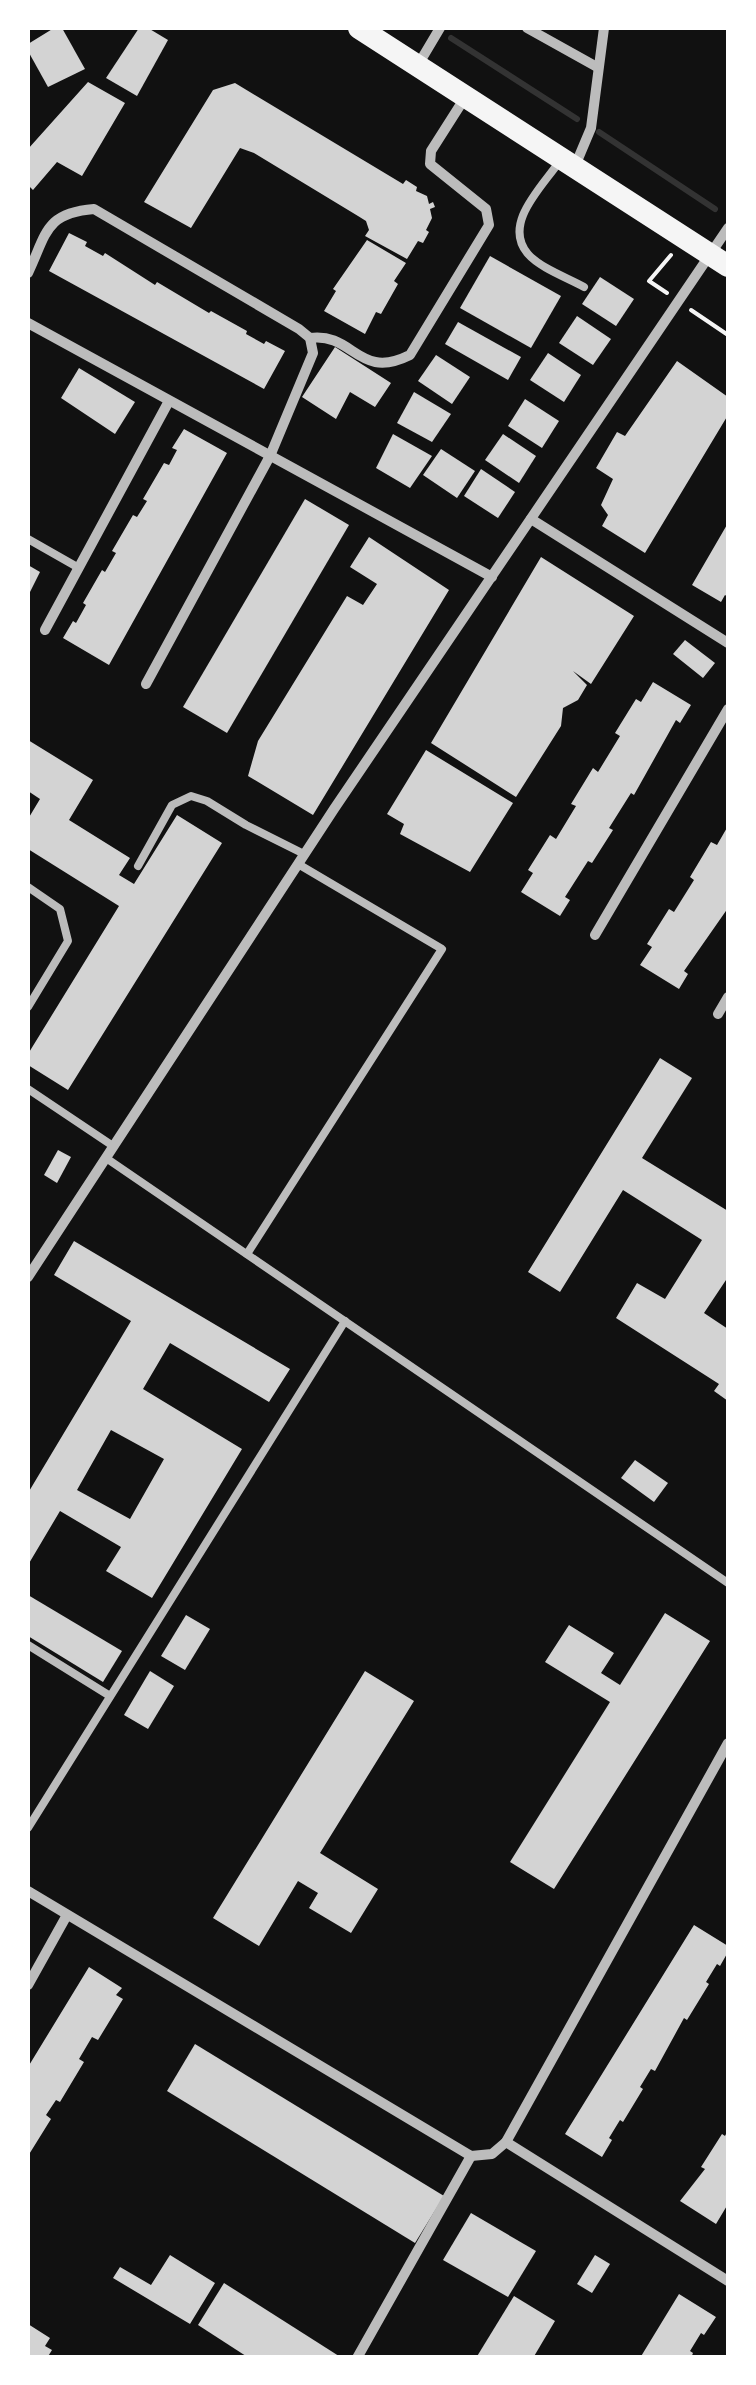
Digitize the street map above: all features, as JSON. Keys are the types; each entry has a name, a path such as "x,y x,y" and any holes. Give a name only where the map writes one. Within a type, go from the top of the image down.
{"main road":[{"path":"358,28 720,260"}],"street":[{"path":"418,65 440,28"},
{"path":"527,28 598,66"},
{"path":"568,162 591,128 604,28"},
{"path":"310,338 326,336 376,365 410,355 489,225 486,209 430,164 431,151 466,96"},
{"path":"28,273 55,218 71,210 94,208 310,338 314,353 270,456 146,684"},
{"path":"28,1277 301,860 531,519 720,260 728,228"},
{"path":"28,324 492,577"},
{"path":"45,630 170,401"},
{"path":"531,519 728,643"},
{"path":"595,935 728,709"},
{"path":"718,1014 728,997"},
{"path":"28,1891 471,2156 492,2154 506,2142 728,1743"},
{"path":"28,1985 67,1915"},
{"path":"506,2142 728,2282"},
{"path":"358,2358 471,2156"}],"lane":[{"path":"568,162 520,220 518,235 528,255 584,287"},
{"path":"28,539 79,568"},
{"path":"138,866 172,805 191,796 208,801 442,949 247,1254"},
{"path":"28,886 60,909 68,942 28,1007"},
{"path":"28,1089 113,1146"},
{"path":"106,1158 728,1583"},
{"path":"28,1828 345,1321"},
{"path":"28,1645 110,1696"}],"building":[{"path":"54,28 62,28 85,69 48,87 28,44"},
{"path":"139,28 148,28 168,40 137,96 106,78"},
{"path":"88,82 125,103 82,176 57,162 33,190 28,185 28,149"},
{"path":"235,83 403,184 406,180 417,187 416,191 427,196 429,204 433,202 435,207 430,209 432,218 423,243 418,241 407,259 365,236 369,230 366,221 240,148 191,228 144,202 213,90"},
{"path":"69,233 155,285 157,282 264,344 266,341 285,351 264,389 49,271"},
{"path":"367,240 406,263 381,314 376,312 365,334 324,311 336,291 333,289"},
{"path":"490,256 561,296 531,348 460,308"},
{"path":"600,277 634,299 616,326 582,304"},
{"path":"577,316 611,339 593,365 559,343"},
{"path":"458,322 521,357 508,380 445,344"},
{"path":"335,347 391,383 375,407 350,392 336,419 302,397"},
{"path":"548,353 581,375 564,402 530,380"},
{"path":"436,355 470,377 452,404 418,381"},
{"path":"677,361 728,397 728,415 645,553 602,526 608,515 601,505 613,479 596,468 617,432 625,436"},
{"path":"79,368 135,402 115,434 61,398"},
{"path":"414,392 451,414 432,442 397,423"},
{"path":"525,399 559,421 542,448 508,426"},
{"path":"184,429 227,453 109,665 63,638 73,621 76,623 86,605 83,603 116,553 112,551 133,515 137,517 147,501 143,499 164,463 169,465 177,450 172,448"},
{"path":"393,434 432,456 410,488 376,468"},
{"path":"503,434 536,456 519,483 485,460"},
{"path":"441,449 475,471 457,498 423,475"},
{"path":"481,469 515,492 498,518 464,496"},
{"path":"305,499 349,525 227,733 183,707"},
{"path":"728,523 728,597 725,595 721,602 692,585"},
{"path":"369,537 449,590 313,815 248,776 258,741 347,596 363,605 377,584 350,567"},
{"path":"541,557 634,616 591,684 573,671 587,685 578,700 563,708 561,726 516,797 431,743"},
{"path":"28,565 40,572 28,596"},
{"path":"685,640 715,663 703,678 673,654"},
{"path":"653,682 691,705 680,723 676,720 634,795 631,793 609,828 613,830 565,897 570,900 560,916 521,892 533,873 528,870 550,835 556,839 593,768 598,772 620,736 615,733 636,699 641,702"},
{"path":"28,740 93,780 69,820 130,858 119,875 134,884 177,815 222,843 68,1090 28,1065 28,1054 119,906 28,849 28,819 40,799 28,791"},
{"path":"426,750 513,803 470,872 400,834 404,824 387,814"},
{"path":"728,826 728,908 684,971 688,974 679,989 640,965 652,947 647,944 669,909 674,912 711,842 717,845"},
{"path":"660,1058 692,1078 642,1158 728,1211 728,1277 704,1313 728,1329 728,1401 714,1391 719,1384 616,1318 637,1283 665,1299 702,1240 623,1190 560,1292 528,1272"},
{"path":"58,1150 71,1157 57,1183 44,1175"},
{"path":"74,1241 290,1369 269,1402 170,1343 143,1389 242,1449 152,1598 106,1571 121,1547 60,1511 28,1565 28,1493 131,1321 54,1275","holes":["111,1430 164,1459 130,1519 77,1490"]},
{"path":"635,1460 668,1483 654,1502 621,1478"},
{"path":"28,1595 122,1651 103,1682 28,1636"},
{"path":"665,1613 710,1641 554,1889 510,1862 610,1702 545,1662 569,1625 614,1653 601,1673 620,1685"},
{"path":"186,1615 210,1629 185,1670 161,1656"},
{"path":"150,1671 174,1686 148,1729 124,1715"},
{"path":"365,1671 414,1701 320,1853 378,1889 351,1933 309,1908 318,1893 298,1881 259,1946 213,1918"},
{"path":"694,1925 728,1946 728,1952 720,1966 717,1964 706,1982 709,1984 687,2020 684,2018 655,2071 651,2069 623,2122 620,2120 609,2138 612,2140 602,2157 565,2134"},
{"path":"89,1967 122,1988 116,1995 123,1999 98,2040 92,2037 79,2059 84,2062 60,2102 56,2100 46,2115 51,2119 28,2156 28,2067"},
{"path":"195,2044 444,2196 415,2243 167,2091"},
{"path":"728,2130 728,2204 716,2224 680,2201"},
{"path":"471,2213 536,2251 508,2297 443,2260"},
{"path":"170,2255 215,2283 190,2324 113,2278 120,2267 151,2285"},
{"path":"595,2255 610,2264 592,2293 577,2284"},
{"path":"224,2283 342,2358 249,2358 198,2325"},
{"path":"679,2294 716,2317 690,2351 691,2358 640,2358"},
{"path":"514,2296 555,2321 533,2358 476,2358"},
{"path":"28,2324 50,2338 45,2346 52,2350 47,2358 28,2358"}],"waterway":[{"path":"451,38 577,119"},
{"path":"599,132 715,209"}]}
